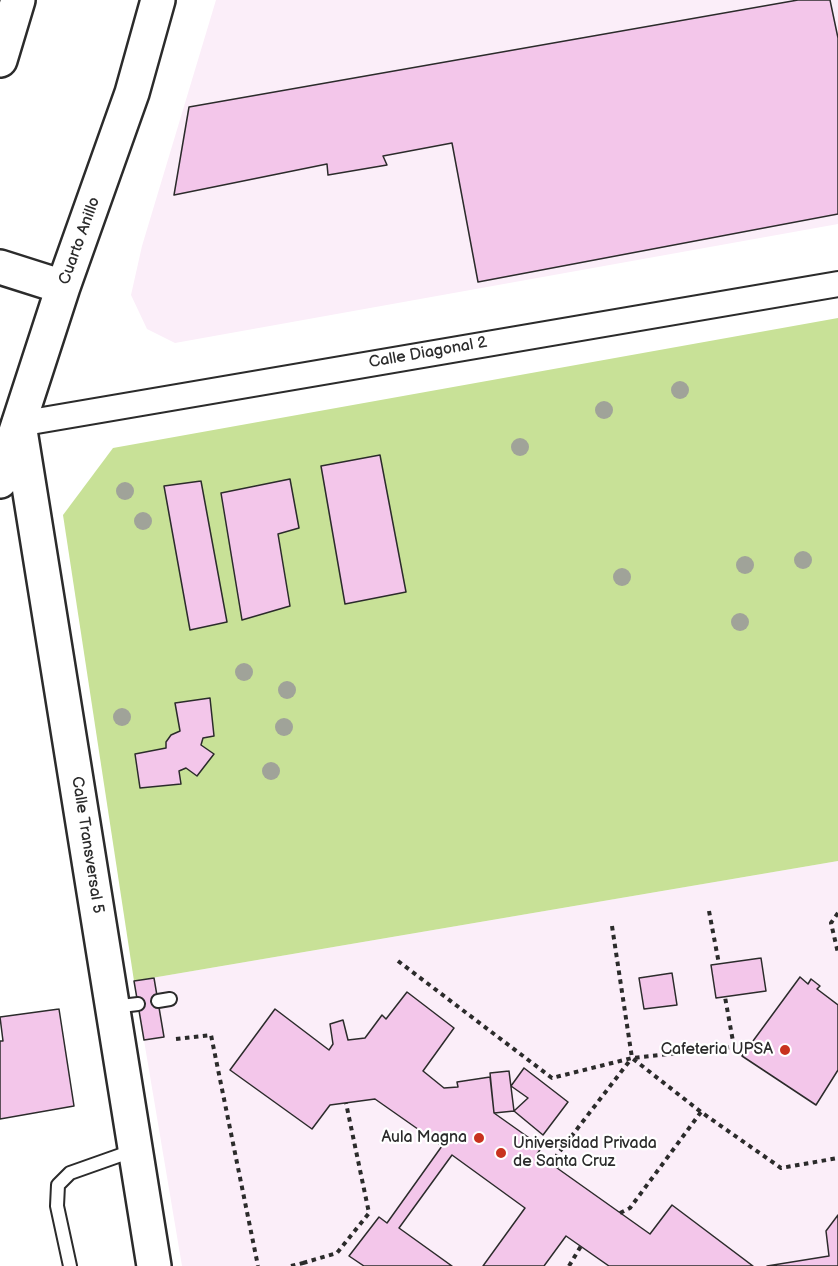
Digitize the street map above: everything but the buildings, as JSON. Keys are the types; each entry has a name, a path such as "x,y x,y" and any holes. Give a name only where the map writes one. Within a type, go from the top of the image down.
{"main road":[{"path":"0,60 18,0"},
{"name":"Cuarto Anillo","path":"0,481 63,287 132,93 158,0"},
{"path":"11,271 63,287"},
{"name":"Calle Transversal 5","path":"19,424 125,1005 136,1150 154,1266"}],"street":[{"name":"Calle Diagonal 2","path":"19,424 838,284"}],"lane":[{"path":"70,1266 57,1206 58,1185 70,1173 136,1150"}],"path":[{"path":"709,911 719,964"},
{"path":"838,913 831,923 838,953"},
{"path":"612,926 632,1058 701,1112 781,1168 838,1158"},
{"path":"398,961 552,1078 632,1058 734,1047 725,997"},
{"path":"176,1040 211,1035 258,1266"},
{"path":"557,1168 557,1155 632,1058"},
{"path":"291,1266 305,1264 337,1253 369,1213 346,1103"},
{"path":"620,1213 630,1208 701,1112"},
{"path":"569,1266 581,1246"}],"shaded area":[{"path":"216,0 838,0 838,224 175,343 147,329 131,295 142,246"},
{"name":"Universidad Privada de Santa Cruz","path":"838,861 838,1266 182,1266 134,981"}],"green space":[{"path":"838,318 838,861 134,981 63,515 113,448"}],"place":[{"name":"Cafeteria UPSA","path":"785,1050"},
{"name":"Aula Magna","path":"479,1138"},
{"name":"Universidad Privada de Santa Cruz","path":"501,1153"}]}
